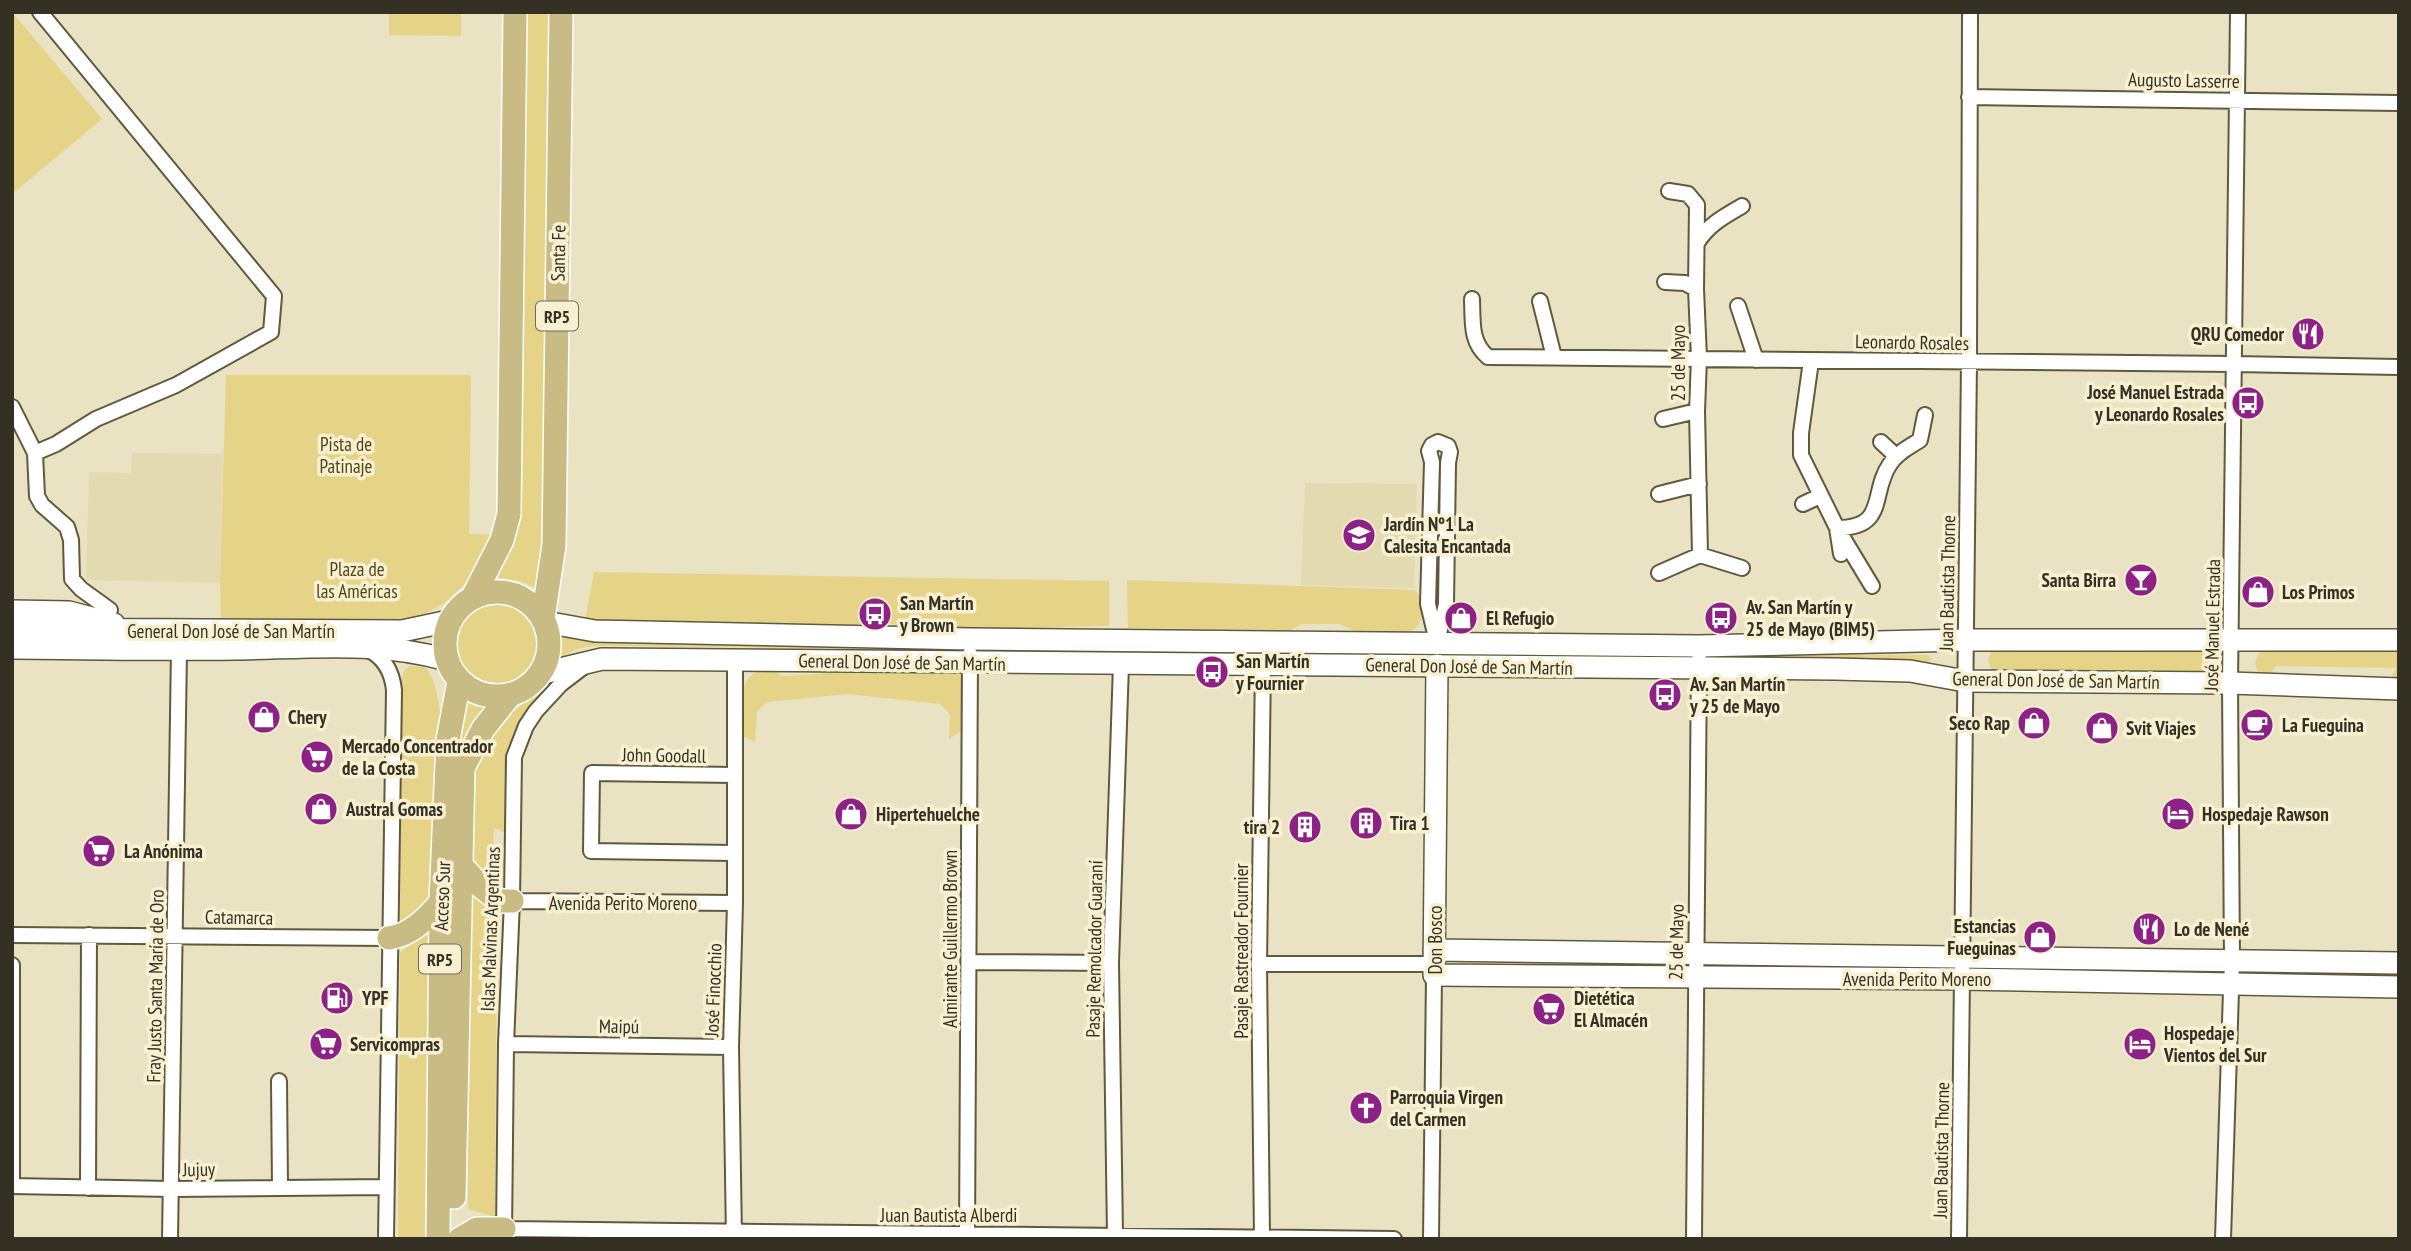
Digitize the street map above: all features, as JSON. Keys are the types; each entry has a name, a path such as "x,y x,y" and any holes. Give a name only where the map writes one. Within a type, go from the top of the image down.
{"main road":[{"name":"RP5","path":"449,621 463,603 473,597 502,540 509,514 515,12"},
{"name":"Santa Fe","path":"544,620 554,544 561,12"},
{"path":"473,597 488,592 520,596 533,605 544,620"},
{"path":"12,611 69,612 140,631"},
{"name":"RP5","path":"510,695 531,683 540,674 546,661 549,647 544,620"},
{"name":"General Don José de San Martín","path":"544,620 596,631 970,639 1699,646 1965,640 2399,640"},
{"path":"449,621 445,634 447,660 459,681 482,695 510,695"},
{"name":"General Don José de San Martín","path":"12,629 402,631 449,621"},
{"name":"General Don José de San Martín","path":"12,648 179,650 362,647 417,652 447,660"},
{"name":"General Don José de San Martín","path":"540,674 602,659 1437,665 1910,671 1965,681 2231,683 2399,690"},
{"name":"Don Bosco","path":"1434,963 1437,665"},
{"name":"Acceso Sur","path":"438,1239 441,902 448,740 459,681"},
{"name":"Acceso Sur","path":"453,1239 463,768 483,729 510,695"},
{"path":"461,865 478,884 499,901 512,901"},
{"path":"389,938 402,936 418,926 441,902"},
{"name":"Avenida Perito Moreno","path":"1434,963 1696,954 2399,963"},
{"name":"Avenida Perito Moreno","path":"1434,963 1695,978 1962,979 2399,987"},
{"path":"460,1239 477,1229 504,1234"}],"street":[{"path":"35,453 56,444 96,419 176,385 271,332 274,296 40,12"},
{"name":"Juan Bautista Thorne","path":"1959,1239 1969,362 1970,12"},
{"name":"José Manuel Estrada","path":"2224,1239 2232,960 2231,683 2238,12"},
{"name":"Augusto Lasserre","path":"1969,97 2399,103"},
{"name":"25 de Mayo","path":"1669,191 1688,194 1697,205 1700,555"},
{"path":"1697,243 1704,231 1714,222 1742,206"},
{"path":"1665,282 1685,283 1696,289"},
{"name":"Leonardo Rosales","path":"1472,299 1474,338 1478,349 1488,357 2399,367"},
{"path":"1540,301 1554,357"},
{"path":"1738,306 1756,360"},
{"path":"1811,361 1796,433 1801,456 1837,528 1872,586"},
{"path":"12,407 35,453 37,496 42,505 66,527 71,540 72,579 110,610 102,620"},
{"path":"1663,419 1697,411"},
{"path":"1837,528 1858,525 1877,510 1881,482 1896,456 1920,440 1925,415"},
{"name":"Don Bosco","path":"1437,642 1446,604 1450,452 1445,443 1438,442 1432,445 1429,451 1432,462 1429,604 1437,642 1437,665"},
{"path":"1881,442 1896,456"},
{"path":"1659,494 1699,484"},
{"path":"1803,504 1820,496"},
{"path":"1837,528 1841,554"},
{"path":"1659,573 1700,555 1742,568"},
{"name":"Almirante Guillermo Brown","path":"967,1237 970,639"},
{"name":"25 de Mayo","path":"1694,1239 1699,646"},
{"path":"362,647 381,658 393,679 386,1239"},
{"name":"Fray Justo Santa María de Oro","path":"170,1239 179,650"},
{"name":"Islas Malvinas Argentinas","path":"504,1234 514,757 526,726 547,698 587,664 602,659"},
{"name":"José Finocchio","path":"734,1236 731,1048 735,904 735,659"},
{"name":"Pasaje Remolcador Guaraní","path":"1115,1235 1111,963 1121,664"},
{"name":"Pasaje Rastreador Fournier","path":"1262,1237 1259,964 1263,665"},
{"name":"John Goodall","path":"735,775 592,773 591,851 735,853"},
{"name":"Avenida Perito Moreno","path":"512,901 735,904"},
{"name":"Catamarca","path":"12,935 389,938"},
{"path":"88,1188 89,935"},
{"path":"970,962 1111,963"},
{"name":"Don Bosco","path":"1431,1239 1434,963"},
{"name":"Avenida Perito Moreno","path":"1259,964 1434,963"},
{"name":"Jujuy","path":"12,965 12,1186 171,1189 386,1187"},
{"name":"Maipú","path":"506,1044 731,1048"},
{"path":"279,1081 280,1187"},
{"name":"Juan Bautista Alberdi","path":"504,1234 967,1237 1115,1235 1394,1239"}],"shaded area":[{"path":"132,453 223,454 220,583 86,580 89,472 131,473"},
{"name":"Jardín Nº1 La Calesita Encantada","path":"1305,483 1417,484 1414,588 1301,585"}],"green space":[{"path":"12,12 102,119 12,194"},
{"path":"389,12 461,12 461,36 389,35"},
{"path":"525,12 551,12 545,511 535,588 520,581 494,577 509,545"},
{"name":"Pista de Patinaje","path":"226,375 471,375 469,534 495,535 474,575 443,604 413,620 395,625 221,623"},
{"path":"594,572 1109,581 1109,626 912,630 880,622 849,628 585,621"},
{"path":"1127,580 1414,590 1423,598 1423,612 1421,621 1411,631 1354,631 1340,624 1302,624 1291,630 1128,628"},
{"path":"488,601 504,601 520,608 531,619 538,635 535,659 526,673 504,685 488,685 472,678 461,667 454,651 454,635 461,619 472,608"},
{"path":"562,633 947,649 593,646 580,648 557,658 562,644"},
{"path":"1997,648 2203,650 2209,656 2210,663 2202,675 1995,673 1988,660"},
{"path":"2269,650 2399,652 2399,679 2390,679 2396,668 2276,666 2268,677 2258,672 2255,663 2259,653"},
{"path":"1449,652 1683,655 1682,659 1449,656"},
{"path":"1718,654 1928,655 1931,659 1929,662 1717,661 1714,657"},
{"path":"409,666 425,667 429,672 436,688 440,712 433,902 400,930 401,688 403,672"},
{"path":"771,668 782,676 821,674 825,668 953,671 961,676 963,681 961,731 949,739 950,714 940,704 848,694 767,702 757,711 755,742 743,736 744,687 754,673"},
{"path":"541,691 543,694 526,711 514,731 507,760 506,833 494,828 493,852 504,859 502,894 469,861 473,767 492,734 512,712"},
{"path":"463,700 489,709 456,771"},
{"path":"467,887 497,909 495,1217 468,1209"},
{"path":"434,925 430,1239 398,1239 400,953"}],"place":[{"name":"QRU Comedor","path":"2308,334"},
{"name":"José Manuel Estrada y Leonardo Rosales","path":"2248,403"},
{"name":"Jardín Nº1 La Calesita Encantada","path":"1359,535"},
{"name":"Santa Birra","path":"2141,580"},
{"name":"Los Primos","path":"2258,592"},
{"name":"San Martín y Brown","path":"875,614"},
{"name":"El Refugio","path":"1461,618"},
{"name":"Av. San Martín y 25 de Mayo (BIM5)","path":"1721,618"},
{"name":"San Martín y Fournier","path":"1212,672"},
{"name":"Av. San Martín y 25 de Mayo","path":"1665,695"},
{"name":"Chery","path":"264,717"},
{"name":"Seco Rap","path":"2034,723"},
{"name":"La Fueguina","path":"2257,725"},
{"name":"Svit Viajes","path":"2102,728"},
{"name":"Mercado Concentrador de la Costa","path":"317,757"},
{"name":"Austral Gomas","path":"321,809"},
{"name":"Hipertehuelche","path":"851,814"},
{"name":"Hospedaje Rawson","path":"2178,814"},
{"name":"Tira 1","path":"1366,823"},
{"name":"tira 2","path":"1305,827"},
{"name":"La Anónima","path":"99,851"},
{"name":"Lo de Nené","path":"2149,929"},
{"name":"Estancias Fueguinas","path":"2040,937"},
{"name":"YPF","path":"337,998"},
{"name":"Dietética El Almacén","path":"1549,1009"},
{"name":"Servicompras","path":"326,1044"},
{"name":"Hospedaje Vientos del Sur","path":"2140,1044"},
{"name":"Parroquia Virgen del Carmen","path":"1366,1108"}],"park label":[{"name":"Plaza de las Américas","path":"357,580"}]}
